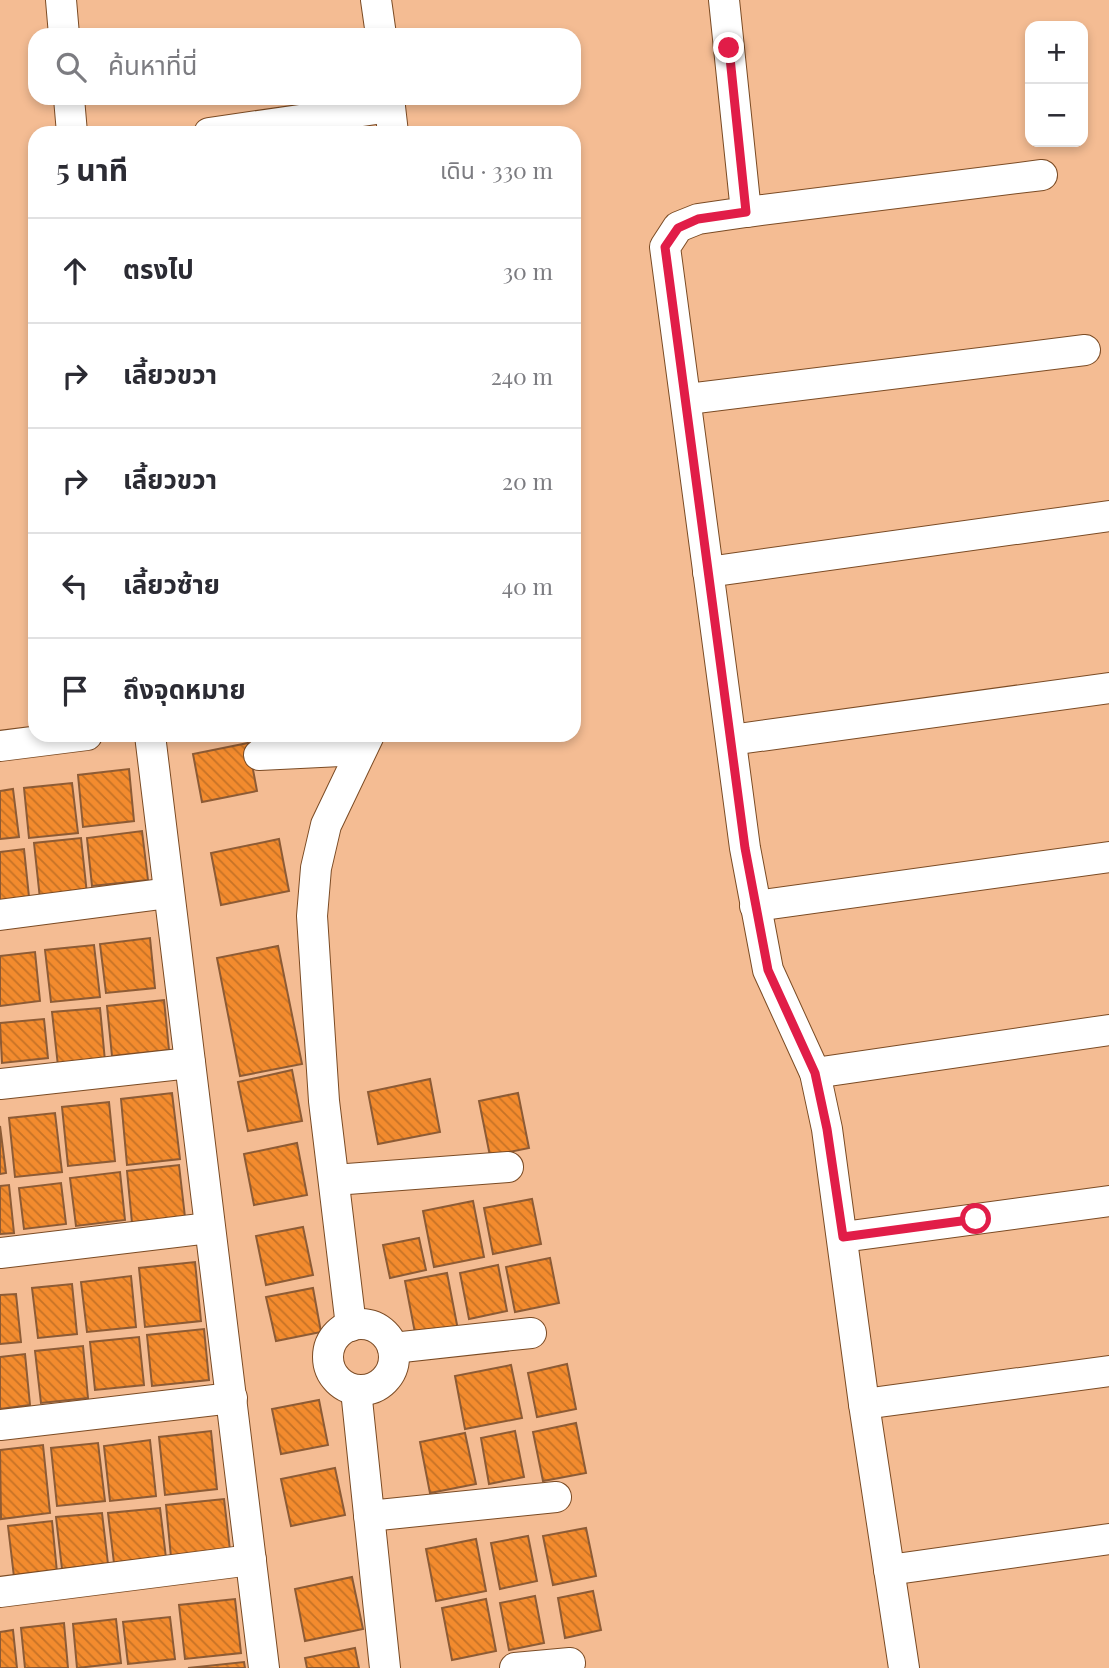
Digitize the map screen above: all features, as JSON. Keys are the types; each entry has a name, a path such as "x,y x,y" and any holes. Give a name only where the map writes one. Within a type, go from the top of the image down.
{"street":[{"path":"61,0 63,28"},
{"path":"376,0 380,28"},
{"path":"724,0 746,212"},
{"path":"70,105 71,126"},
{"path":"272,126 390,113"},
{"path":"904,1668 863,1404 827,1129 815,1073 768,970 755,906 708,572 688,399 665,247 678,228 698,219 1042,175"},
{"path":"688,399 1085,350"},
{"path":"708,572 1109,516"},
{"path":"732,740 1109,688"},
{"path":"0,746 32,742"},
{"path":"151,742 264,1668"},
{"path":"259,755 365,742"},
{"path":"351,1326 324,1101 312,916 316,868 326,825 365,742"},
{"path":"755,906 1109,857"},
{"path":"0,915 169,893"},
{"path":"815,1073 1109,1030"},
{"path":"0,1084 190,1063"},
{"path":"334,1180 508,1167"},
{"path":"843,1237 1109,1201"},
{"path":"0,1253 209,1228"},
{"path":"351,1326 371,1326 380,1331 393,1348 394,1358 387,1377 370,1389 356,1390 340,1384 333,1377 327,1357 334,1338 351,1326"},
{"path":"393,1348 531,1333"},
{"path":"863,1404 1109,1371"},
{"path":"356,1390 384,1668"},
{"path":"0,1425 232,1398"},
{"path":"369,1516 556,1497"},
{"path":"889,1570 1109,1539"},
{"path":"0,1592 251,1560"},
{"path":"515,1668 569,1663"}],"building":[{"path":"248,743 257,791 202,802 193,754"},
{"path":"129,769 134,821 83,827 78,775"},
{"path":"72,783 78,833 29,838 24,788"},
{"path":"13,789 19,837 0,839 0,791"},
{"path":"142,831 148,880 92,886 87,838"},
{"path":"81,838 87,894 40,899 34,843"},
{"path":"279,839 289,891 221,905 211,853"},
{"path":"24,849 29,897 0,901 0,852"},
{"path":"150,938 155,988 106,993 100,944"},
{"path":"94,945 100,997 51,1002 45,950"},
{"path":"278,946 302,1064 240,1076 217,958"},
{"path":"35,952 40,1001 0,1006 0,956"},
{"path":"164,1000 169,1050 112,1056 107,1006"},
{"path":"100,1008 105,1061 58,1066 52,1012"},
{"path":"44,1019 48,1058 2,1063 0,1023"},
{"path":"292,1070 302,1121 248,1131 238,1082"},
{"path":"430,1079 440,1132 378,1144 368,1092"},
{"path":"172,1093 180,1159 127,1165 121,1099"},
{"path":"518,1093 529,1148 490,1156 479,1101"},
{"path":"109,1102 115,1161 68,1166 62,1107"},
{"path":"55,1113 62,1172 15,1177 9,1118"},
{"path":"0,1126 6,1173 0,1174"},
{"path":"297,1143 307,1195 254,1205 244,1154"},
{"path":"179,1165 185,1217 132,1223 127,1171"},
{"path":"120,1172 125,1220 76,1226 70,1178"},
{"path":"61,1183 66,1224 24,1229 19,1188"},
{"path":"9,1185 14,1233 0,1234 0,1186"},
{"path":"532,1199 541,1244 493,1254 484,1208"},
{"path":"473,1201 484,1257 434,1267 423,1211"},
{"path":"303,1227 313,1275 266,1285 256,1236"},
{"path":"419,1238 426,1270 390,1278 383,1245"},
{"path":"550,1258 559,1303 515,1312 506,1267"},
{"path":"195,1262 201,1321 145,1327 139,1268"},
{"path":"498,1265 507,1311 469,1319 460,1273"},
{"path":"447,1273 458,1330 416,1338 405,1281"},
{"path":"131,1276 136,1327 87,1332 81,1282"},
{"path":"72,1284 77,1334 38,1338 32,1288"},
{"path":"313,1288 321,1332 276,1341 266,1297"},
{"path":"16,1294 21,1342 0,1344 0,1295"},
{"path":"204,1329 209,1380 152,1386 147,1335"},
{"path":"139,1337 144,1385 95,1390 90,1342"},
{"path":"83,1346 88,1398 41,1403 35,1351"},
{"path":"25,1354 30,1405 0,1409 0,1357"},
{"path":"567,1364 576,1409 537,1417 528,1373"},
{"path":"511,1365 522,1418 465,1429 455,1376"},
{"path":"319,1400 328,1445 281,1454 272,1409"},
{"path":"576,1423 586,1473 543,1481 533,1432"},
{"path":"211,1431 217,1489 165,1495 159,1437"},
{"path":"515,1431 524,1477 489,1484 481,1438"},
{"path":"465,1433 476,1484 430,1493 420,1442"},
{"path":"150,1440 156,1496 110,1501 104,1446"},
{"path":"98,1443 105,1501 57,1506 51,1448"},
{"path":"43,1445 50,1513 1,1519 0,1450"},
{"path":"335,1468 345,1515 291,1526 281,1479"},
{"path":"224,1499 230,1550 171,1557 166,1505"},
{"path":"160,1508 166,1558 114,1563 108,1513"},
{"path":"102,1513 108,1564 62,1569 56,1517"},
{"path":"52,1521 57,1572 14,1577 8,1526"},
{"path":"586,1528 596,1576 553,1585 543,1536"},
{"path":"528,1536 537,1581 500,1589 491,1543"},
{"path":"476,1539 486,1591 436,1601 426,1549"},
{"path":"352,1577 363,1629 305,1641 295,1589"},
{"path":"593,1591 601,1630 565,1638 558,1598"},
{"path":"535,1596 544,1643 509,1650 500,1603"},
{"path":"235,1599 241,1653 185,1659 179,1605"},
{"path":"486,1599 496,1651 452,1660 442,1608"},
{"path":"170,1617 175,1659 128,1664 123,1622"},
{"path":"116,1619 121,1663 77,1668 73,1624"},
{"path":"64,1623 68,1668 25,1668 21,1628"},
{"path":"13,1630 17,1668 0,1668 0,1632"},
{"path":"355,1648 359,1668 307,1668 305,1658"},
{"path":"244,1662 245,1668 188,1668"}],"route":[{"path":"729,48 746,212 698,219 678,228 665,247 688,399 745,848 762,943 768,970 815,1073 827,1129 843,1237 976,1219"}]}
